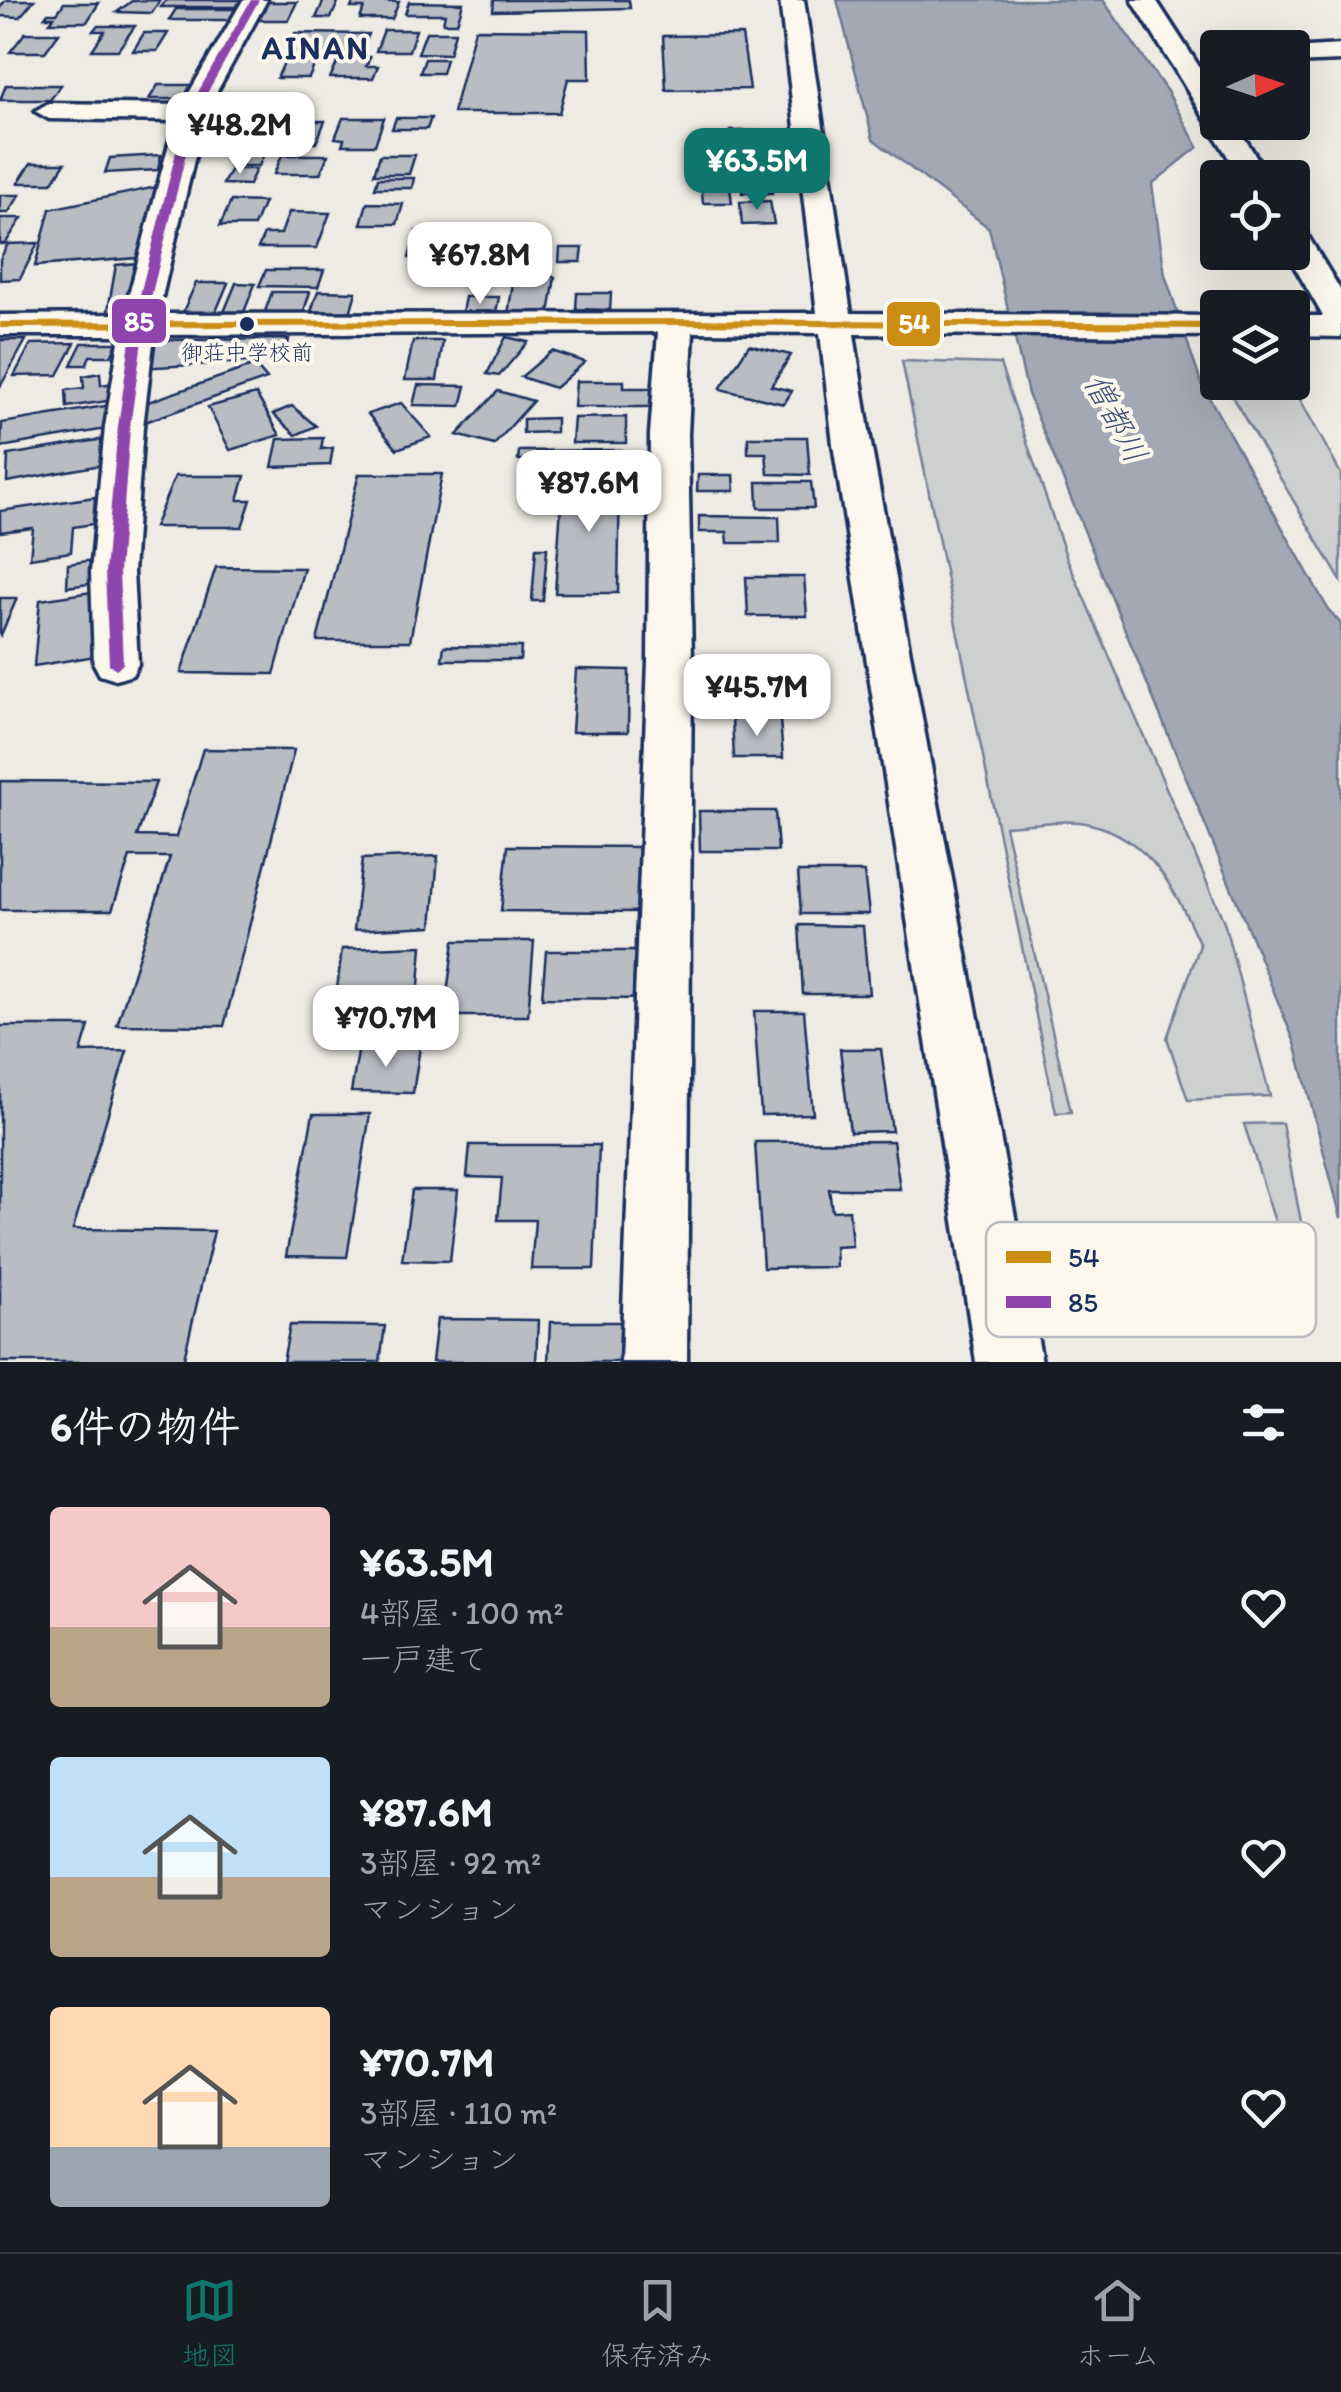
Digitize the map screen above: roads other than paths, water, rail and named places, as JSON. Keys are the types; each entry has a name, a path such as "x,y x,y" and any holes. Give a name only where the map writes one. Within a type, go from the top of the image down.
{"street":[{"path":"116,664 112,572 138,326 191,112 254,0"},
{"path":"792,0 847,322 852,444 986,1228"},
{"path":"1144,0 1200,88"},
{"path":"1310,55 1341,54"},
{"path":"1182,58 1200,58"},
{"path":"49,112 191,112"},
{"path":"1304,270 1324,325"},
{"path":"654,1362 670,681 668,434 676,322"},
{"path":"0,325 847,322 1200,326"},
{"path":"1005,1337 1009,1362"}],"water":[{"name":"僧都川","path":"837,0 1103,0 1168,93 1198,147 1152,184 1165,275 1200,380 1200,400 1211,400 1328,609 1341,624 1341,1218 1295,1043 1028,394 989,228 873,139"}],"place":[{"name":"御荘中学校前","path":"247,324"}],"district":[{"name":"AINAN","path":"316,48"}]}
